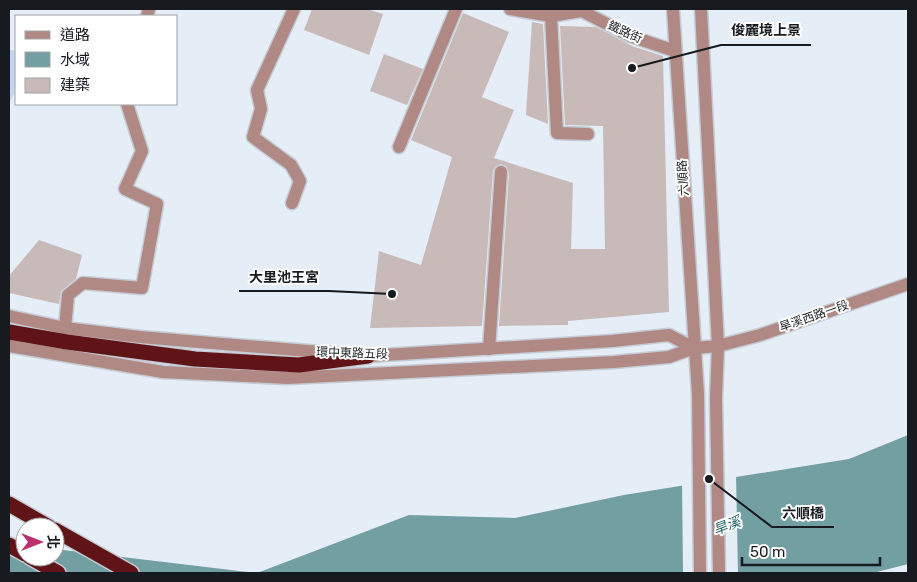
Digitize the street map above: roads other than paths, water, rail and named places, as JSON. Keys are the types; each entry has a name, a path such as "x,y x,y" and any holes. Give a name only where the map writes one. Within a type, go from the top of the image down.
{"highway":[{"path":"9,332 66,335 195,359 299,365 368,356"},
{"path":"9,504 32,517"},
{"path":"65,536 131,573"}],"street":[{"path":"292,203 300,181 291,165 253,137 262,109 257,90 294,9"},
{"path":"399,147 456,9"},
{"path":"510,9 552,16 579,10"},
{"name":"六順路","path":"673,9 698,394 700,573"},
{"name":"六順路","path":"700,9 718,346 716,398 719,573"},
{"name":"鐵路街","path":"579,10 630,36 675,51"},
{"path":"552,16 557,133 588,134"},
{"path":"9,316 66,335 68,295 83,283 142,288 157,204 124,189 142,151 127,105"},
{"path":"489,349 501,172"},
{"name":"旱溪西路一段","path":"718,346 760,335 908,284"},
{"name":"環中東路五段","path":"368,356 669,335 694,348"},
{"name":"環中東路五段","path":"9,346 163,372 288,378 614,362 669,357 694,348 718,346"}],"water":[{"name":"旱溪","path":"908,435 908,564 873,573 257,573 409,515 515,518 624,495 849,459"},
{"path":"9,543 15,544 15,567 65,567 65,550 257,573 9,573"}],"place":[{"name":"俊麗境上景","path":"632,68"},
{"name":"大里池王宮","path":"392,294"},
{"name":"六順橋","path":"709,479"}]}
